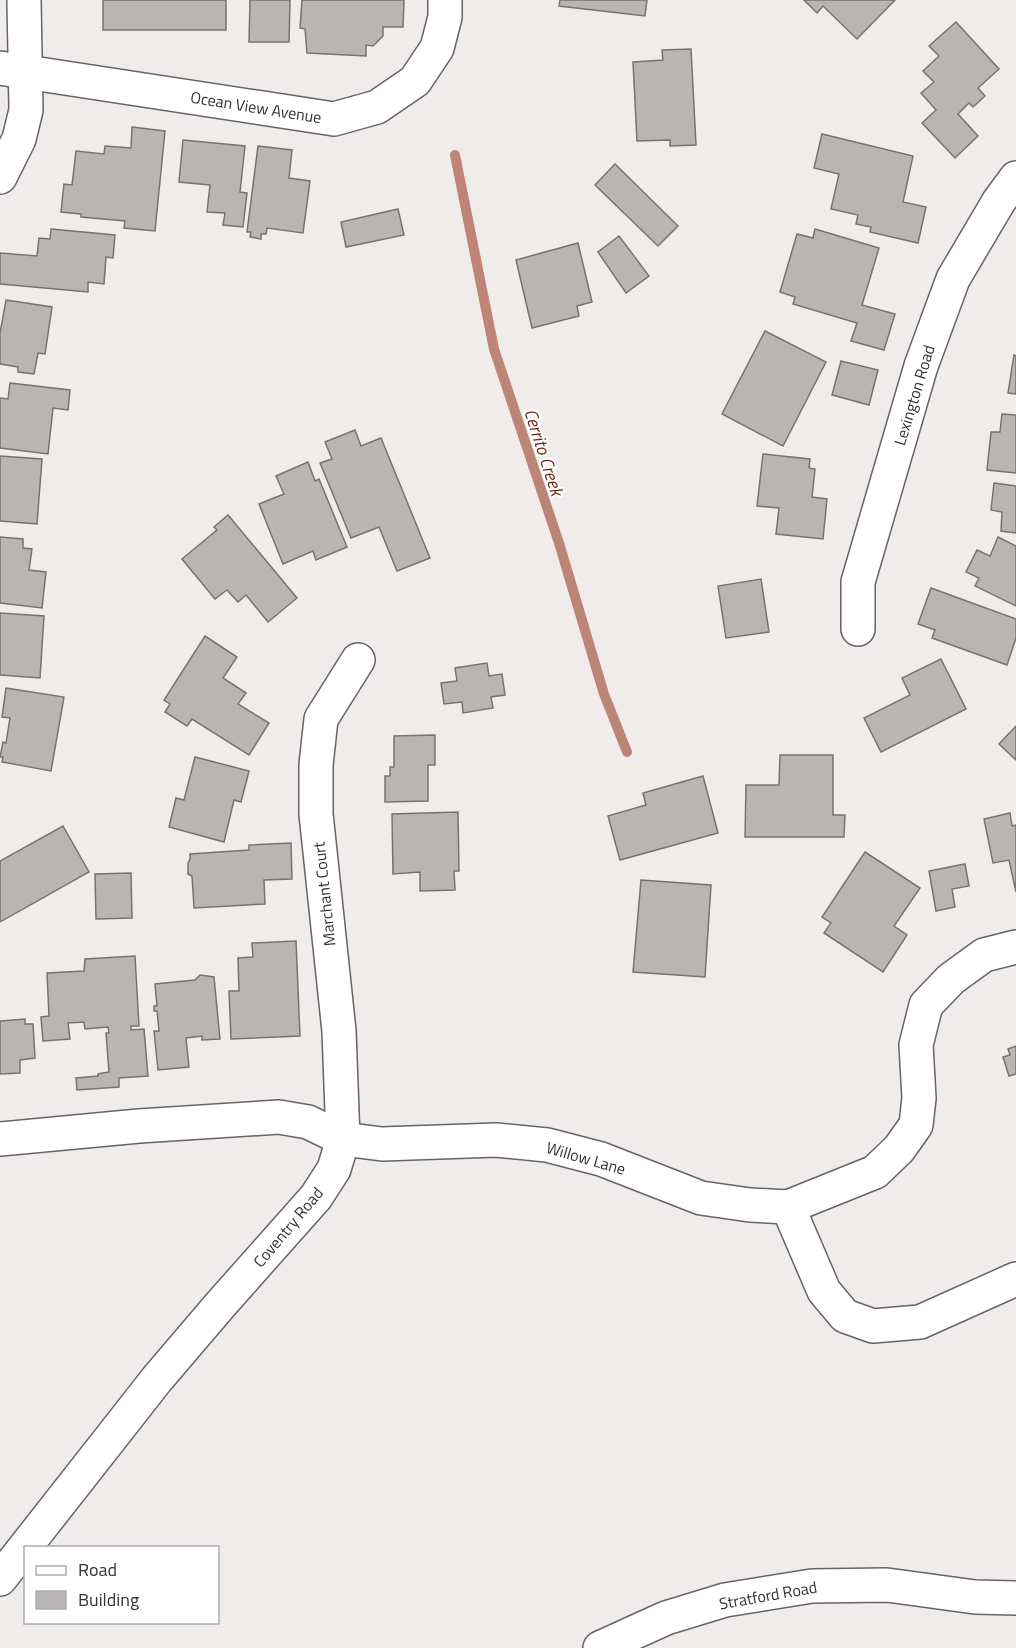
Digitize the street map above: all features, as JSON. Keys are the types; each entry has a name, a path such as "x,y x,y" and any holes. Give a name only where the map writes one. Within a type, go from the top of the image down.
{"street":[{"path":"0,177 19,139 26,110 12,70 24,0"},
{"name":"Ocean View Avenue","path":"12,70 334,119 377,107 415,81 437,48 445,17 445,0"},
{"name":"Lexington Road","path":"858,629 858,582 921,366 953,279 999,201 1016,178"},
{"name":"Marchant Court","path":"343,1139 339,1031 316,814 316,765 321,719 358,660"},
{"path":"1016,947 984,955 951,979 926,1005 916,1044 919,1098 916,1125 899,1149 875,1172 788,1207 824,1291 845,1316 873,1326 920,1322 1016,1279"},
{"path":"0,1139 139,1126 279,1117 308,1122 343,1139"},
{"name":"Willow Lane","path":"343,1139 382,1144 496,1140 547,1145 601,1159 701,1198 750,1205 788,1207"},
{"name":"Coventry Road","path":"26,1546 157,1379 316,1197 334,1169 343,1139"},
{"name":"Coventry Road","path":"0,1579 24,1548"},
{"name":"Stratford Road","path":"600,1648 666,1618 725,1600 812,1586 887,1585 975,1597 1016,1598"}],"building":[{"path":"103,0 226,0 226,30 103,30"},
{"path":"250,0 290,0 289,42 249,42"},
{"path":"302,0 404,0 403,27 383,27 383,36 373,46 366,45 366,56 307,53 305,29 300,28"},
{"path":"560,0 647,0 645,16 559,6"},
{"path":"804,0 895,0 857,39 823,6 817,13"},
{"path":"956,22 999,69 978,88 985,96 973,107 969,103 958,114 978,136 955,158 922,123 936,110 921,93 934,82 923,71 939,56 929,46"},
{"path":"691,49 696,145 670,146 670,140 637,141 633,62 663,60 662,50"},
{"path":"132,127 165,131 155,231 124,228 125,221 81,217 81,214 61,212 64,184 72,185 76,151 104,154 105,146 131,148"},
{"path":"822,134 913,156 903,202 926,207 918,243 870,232 871,227 856,224 858,215 831,209 839,174 814,168"},
{"path":"183,140 245,146 240,192 247,193 243,227 223,225 225,213 207,212 210,185 179,182"},
{"path":"258,146 292,150 289,178 310,181 303,233 267,228 266,234 261,234 261,239 250,237 251,232 247,232"},
{"path":"615,164 678,226 658,246 595,185"},
{"path":"398,209 404,235 346,247 341,222"},
{"path":"51,229 115,235 113,258 106,257 104,284 88,282 88,292 0,284 0,253 37,256 39,238 50,239"},
{"path":"815,229 879,248 862,305 895,314 884,350 851,341 857,323 793,304 795,297 780,292 797,234 813,238"},
{"path":"619,236 649,276 626,293 598,252"},
{"path":"578,243 592,302 577,306 579,316 532,328 516,260"},
{"path":"6,300 52,307 45,354 38,353 34,374 18,372 18,367 0,364 0,333"},
{"path":"765,331 826,362 783,446 722,414"},
{"path":"1014,355 1016,356 1016,394 1008,393"},
{"path":"841,361 878,370 869,405 832,395"},
{"path":"10,383 70,390 68,410 53,408 48,454 0,448 0,398 8,399"},
{"path":"1002,414 1016,415 1016,473 987,470 991,432 1000,432"},
{"path":"355,430 361,446 381,438 430,558 397,571 379,527 351,538 320,463 332,459 325,442"},
{"path":"763,454 810,459 809,468 815,469 812,497 827,499 823,539 776,534 779,508 757,506"},
{"path":"0,456 42,459 37,524 0,521"},
{"path":"308,462 315,481 319,479 347,547 316,560 313,551 283,564 259,504 284,494 276,476"},
{"path":"994,483 1016,486 1016,533 1001,531 1002,512 991,510"},
{"path":"228,515 297,598 268,622 246,595 238,602 227,590 215,599 182,559 217,530 214,527"},
{"path":"0,537 23,539 23,548 32,549 29,570 46,572 42,608 0,603"},
{"path":"998,537 1016,546 1016,606 975,586 979,578 966,572 977,550 990,556"},
{"path":"761,579 769,632 726,638 718,586"},
{"path":"931,588 1016,619 1016,638 1007,665 932,638 935,630 918,624"},
{"path":"0,613 44,616 40,678 0,675"},
{"path":"205,636 237,657 223,678 246,693 238,704 269,723 249,755 192,719 187,726 165,712 170,704 164,700"},
{"path":"941,659 966,709 881,752 864,718 910,695 902,678"},
{"path":"487,663 489,676 502,674 505,695 491,697 493,708 463,713 462,702 444,704 441,683 457,681 455,668"},
{"path":"6,688 64,697 51,771 2,762 3,757 0,757 3,742 6,743 10,718 2,717"},
{"path":"1016,726 1016,760 999,744"},
{"path":"435,735 435,765 428,765 428,801 385,802 385,776 390,776 390,767 394,767 394,736"},
{"path":"780,755 833,755 833,815 845,815 844,837 745,837 746,785 779,785"},
{"path":"195,757 249,771 241,802 234,800 224,842 169,827 176,798 184,800"},
{"path":"703,776 718,833 620,860 608,816 646,805 643,793"},
{"path":"458,812 459,871 454,871 455,890 420,891 420,872 393,874 392,814"},
{"path":"1010,813 1012,826 1016,825 1016,892 1009,860 993,863 984,819"},
{"path":"63,826 89,872 0,922 0,861"},
{"path":"291,843 292,879 264,880 265,904 194,908 192,876 188,874 190,854 249,850 249,845"},
{"path":"865,852 920,888 894,926 907,935 883,972 824,933 831,923 822,917"},
{"path":"965,864 969,886 952,889 955,907 936,911 929,871"},
{"path":"131,873 132,918 96,919 95,874"},
{"path":"641,880 711,885 705,977 633,972"},
{"path":"296,941 300,1036 231,1039 229,991 239,991 238,958 253,957 252,943"},
{"path":"135,956 139,1026 131,1026 131,1030 144,1029 148,1076 119,1078 119,1087 77,1090 76,1078 98,1076 98,1074 109,1072 106,1033 109,1033 108,1027 85,1029 84,1022 68,1023 70,1039 43,1041 41,1017 49,1016 47,973 84,971 85,959"},
{"path":"200,975 214,977 220,1039 202,1040 202,1036 186,1038 189,1067 158,1070 154,1031 159,1031 157,1011 154,1011 154,1006 157,1006 155,984 195,980"},
{"path":"25,1019 25,1024 33,1024 35,1058 20,1060 20,1073 0,1074 0,1021"},
{"path":"1016,1046 1016,1074 1009,1076 1003,1057 1010,1055 1008,1049"}],"waterway":[{"name":"Cerrito Creek","path":"455,155 494,349 559,543 604,694 627,752"}]}
